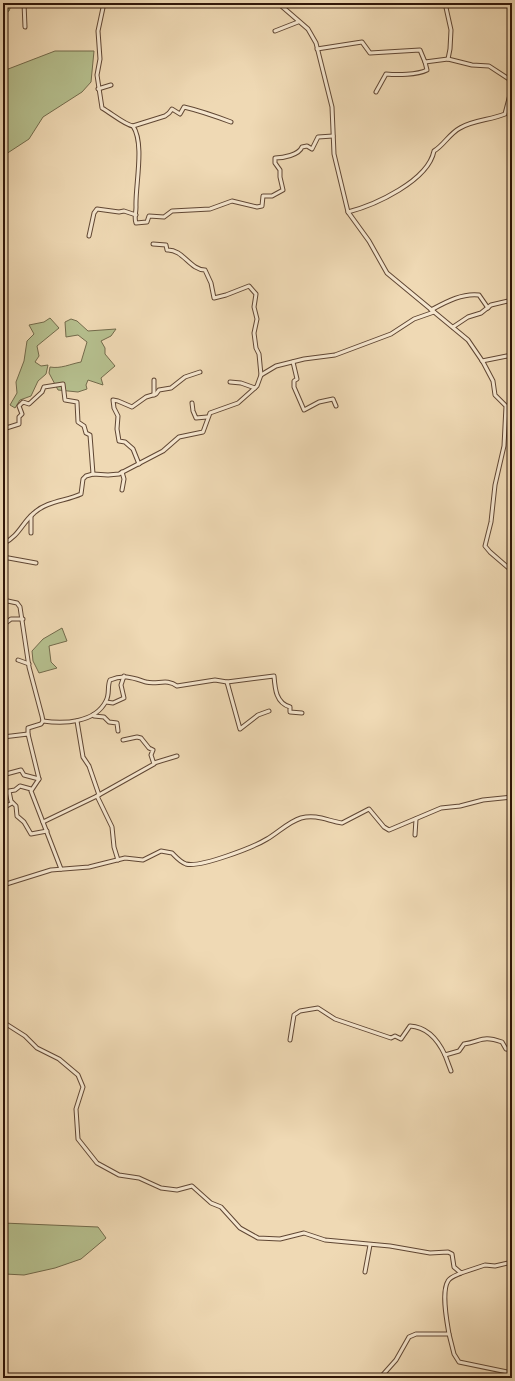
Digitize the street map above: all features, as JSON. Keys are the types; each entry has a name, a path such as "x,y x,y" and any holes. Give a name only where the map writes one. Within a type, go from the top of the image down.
{"street":[{"path":"24,3 26,27"},
{"path":"104,3 98,31 100,59 97,75 102,108 120,118 125,124 133,126 165,116 170,113 172,109 180,114 184,107 203,111 231,122"},
{"path":"278,3 311,34 317,49 332,107 334,154 348,212 368,241 387,273 468,340 495,384 495,395 504,403 506,410 504,446 496,485 489,533 486,542 486,549 512,571"},
{"path":"445,3 451,30 451,46 448,59"},
{"path":"275,30 298,22"},
{"path":"317,49 362,42 370,53 420,50 427,70 399,75 386,74 376,92"},
{"path":"425,62 448,59 472,65 490,66 512,81"},
{"path":"98,89 111,85"},
{"path":"348,212 365,208 405,185 426,168 433,158 434,151 458,129 475,122 505,114 512,87"},
{"path":"133,126 136,135 139,158 135,193 136,223 144,223 149,216 164,217 172,211 210,209 232,201 257,207 262,206 263,196 272,196 283,190 280,170 275,163 275,158 282,159 307,146 312,149 318,137 333,136"},
{"path":"89,236 94,213 97,209 119,212 124,211 136,216"},
{"path":"3,544 18,534 31,516 40,508 79,495 82,491 86,476 93,474 114,475 122,472 163,451 179,437 203,432 207,423 207,417 210,413 238,403 255,388 261,375 259,355 256,348 254,333 257,319 254,307 256,294 254,290 249,286 214,298 206,270 199,270 176,250 167,249 166,245 153,244"},
{"path":"431,310 455,298 468,295 479,295 488,308"},
{"path":"452,327 468,317 481,313 488,308 512,300"},
{"path":"261,375 276,366 335,355 391,334 414,319 434,312"},
{"path":"482,361 512,355"},
{"path":"293,362 298,379 294,381 294,386 304,410 320,402 332,400 336,406"},
{"path":"139,464 132,449 125,442 119,441 117,429 118,416 114,408 113,400 132,407 146,397 154,395 159,390 171,388 185,377 200,372"},
{"path":"154,380 154,395"},
{"path":"230,382 241,383 255,388"},
{"path":"3,429 19,424 19,417 22,413 19,406 23,402 29,404 42,392 44,387 63,384 65,400 77,402 78,422 84,426 86,433 90,435 93,474"},
{"path":"192,403 192,412 196,418 207,417"},
{"path":"122,472 124,479 122,490"},
{"path":"31,516 31,533"},
{"path":"3,557 36,563"},
{"path":"3,600 19,605 23,619 29,664 43,721"},
{"path":"3,625 11,619 23,619"},
{"path":"18,660 29,664"},
{"path":"106,702 113,703 124,698 121,684 124,676"},
{"path":"31,789 39,779 28,734 28,728 41,724 43,721 77,722 93,714 106,702 109,690 108,682 112,679 132,676 146,682 171,682 177,686 215,680 227,682 274,676 279,701 290,707 290,712 302,713"},
{"path":"227,682 240,729 257,716 269,711"},
{"path":"93,714 94,716 104,717 108,722 117,723 118,731"},
{"path":"77,722 83,757 89,766 98,796 112,827 114,847 118,860"},
{"path":"3,737 28,734"},
{"path":"123,740 137,737 141,738 149,748 153,750 151,755 154,763"},
{"path":"43,822 98,796 153,766 154,763 177,756"},
{"path":"6,774 21,770 24,775 39,779"},
{"path":"31,789 20,786 15,790 9,790 12,803 16,806 17,816 24,822 31,834 47,831"},
{"path":"31,789 61,869"},
{"path":"3,885 30,876 61,869 94,866 125,858 143,860 161,851 168,851 186,864 204,864 265,840 296,820 310,817 317,817 342,823 369,809 384,827 390,830 441,808 460,806 483,800 512,797"},
{"path":"3,808 12,803"},
{"path":"415,835 416,819"},
{"path":"290,1040 294,1016 300,1011 318,1008 335,1019 391,1038 395,1036 401,1039 409,1026 420,1027 438,1041 451,1071"},
{"path":"3,1022 25,1036 37,1048 59,1059 78,1075 83,1087 76,1109 78,1139 102,1166 119,1174 139,1178 166,1189 178,1190 192,1186 211,1203 221,1207 240,1228 258,1238 280,1239 304,1233 325,1240 430,1253 451,1252 454,1267 461,1272"},
{"path":"445,1055 459,1051 464,1044 475,1043 483,1038 502,1042 506,1048 512,1050"},
{"path":"365,1272 370,1245"},
{"path":"512,1262 495,1266 485,1265 461,1272 448,1280 446,1284 445,1296 449,1334 454,1354 459,1362 512,1373"},
{"path":"380,1378 396,1360 409,1337 416,1334 449,1334"}],"green space":[{"path":"3,3 12,3 9,11 3,14"},
{"path":"55,51 94,51 91,82 82,92 43,117 29,139 3,156 3,71"},
{"path":"50,318 59,328 37,346 39,356 35,362 41,366 48,365 46,374 38,381 31,396 20,400 15,408 10,405 17,393 16,382 24,361 27,341 34,334 29,325 44,322"},
{"path":"71,319 77,321 88,331 116,329 111,336 101,341 105,348 105,354 115,366 101,378 103,385 88,380 86,385 87,389 78,392 58,390 49,373 50,367 62,367 81,362 87,342 78,335 66,337 65,322"},
{"path":"62,628 67,641 49,646 51,662 57,668 39,673 33,661 32,651 43,639"},
{"path":"3,1223 98,1227 106,1238 81,1259 55,1268 24,1275 5,1274 3,1273"}]}
